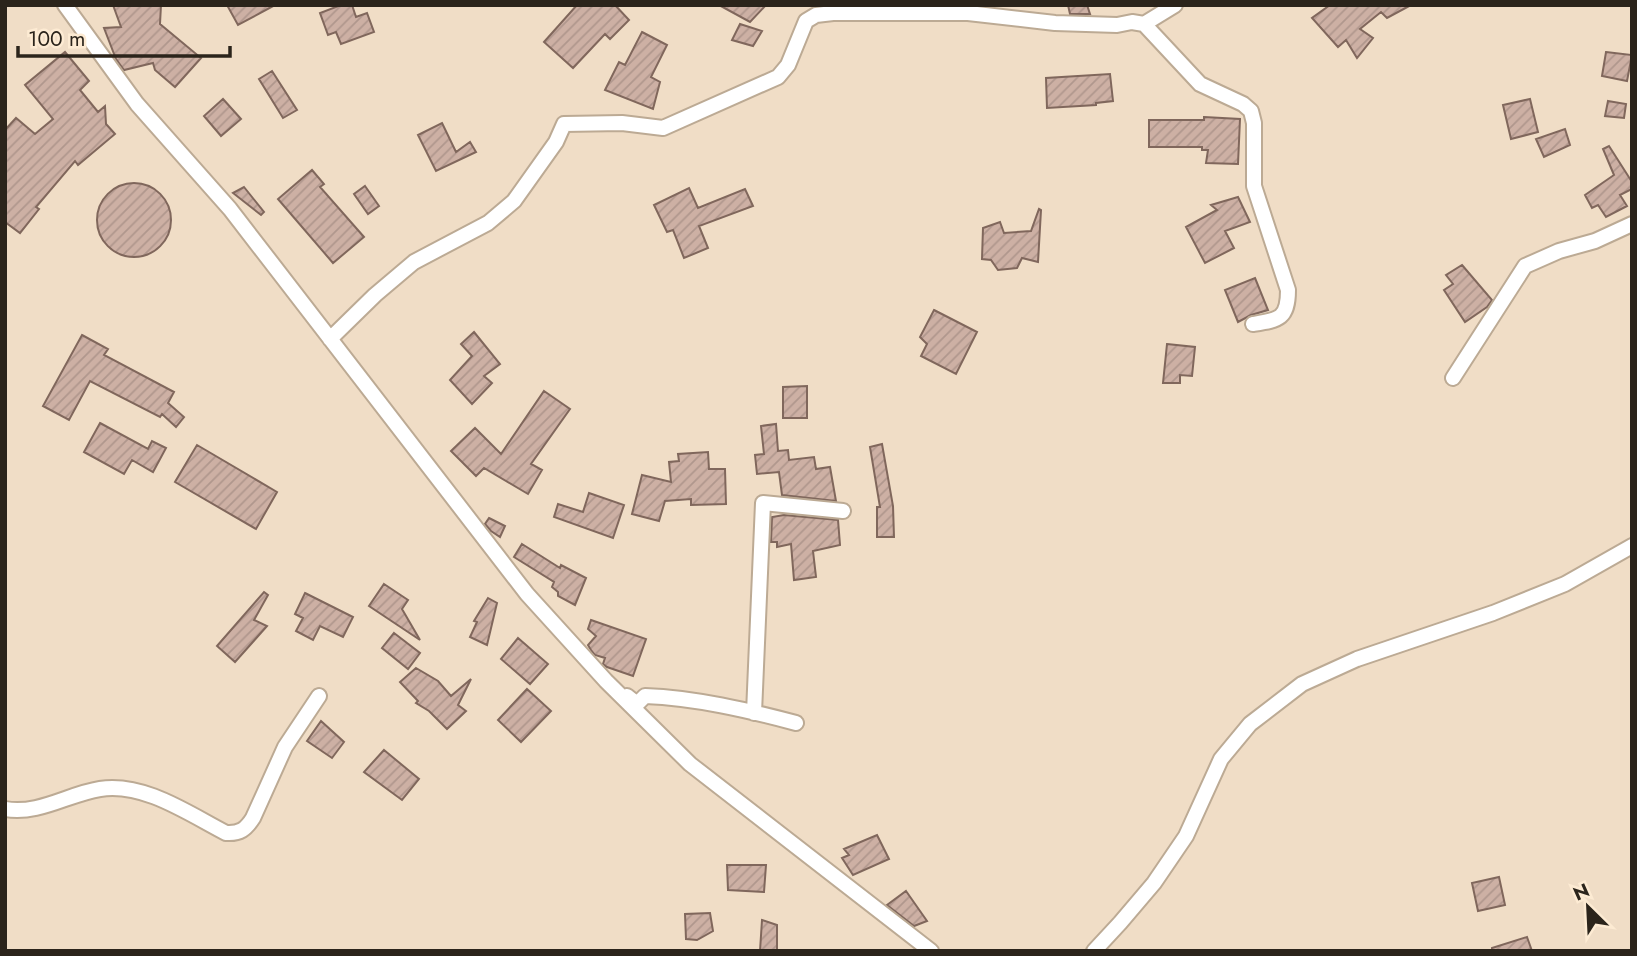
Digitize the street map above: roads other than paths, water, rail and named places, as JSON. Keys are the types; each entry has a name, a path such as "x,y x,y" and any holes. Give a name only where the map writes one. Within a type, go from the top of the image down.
{"street":[{"path":"65,5 137,104 230,209 527,594 606,681 690,764 931,951"},
{"path":"1144,24 1175,5"},
{"path":"330,339 414,262 488,223 514,201 556,142 564,124 622,123 663,128 778,77 788,65 806,21 816,15 833,13 968,13 1055,23 1144,24 1190,76 1251,111 1254,123 1254,186 1289,290 1284,314 1276,320 1253,324"},
{"path":"1453,378 1525,266 1559,251 1595,241 1632,224"},
{"path":"754,713 763,503 843,511"},
{"path":"1094,951 1154,883 1186,836 1221,759 1250,724 1302,684 1357,659 1456,627 1565,584 1632,547"},
{"path":"606,681 637,704 645,695 669,697 796,723"},
{"path":"5,810 39,808 98,789 119,788 149,795 226,833 236,834 247,828 285,747 319,696"}]}
